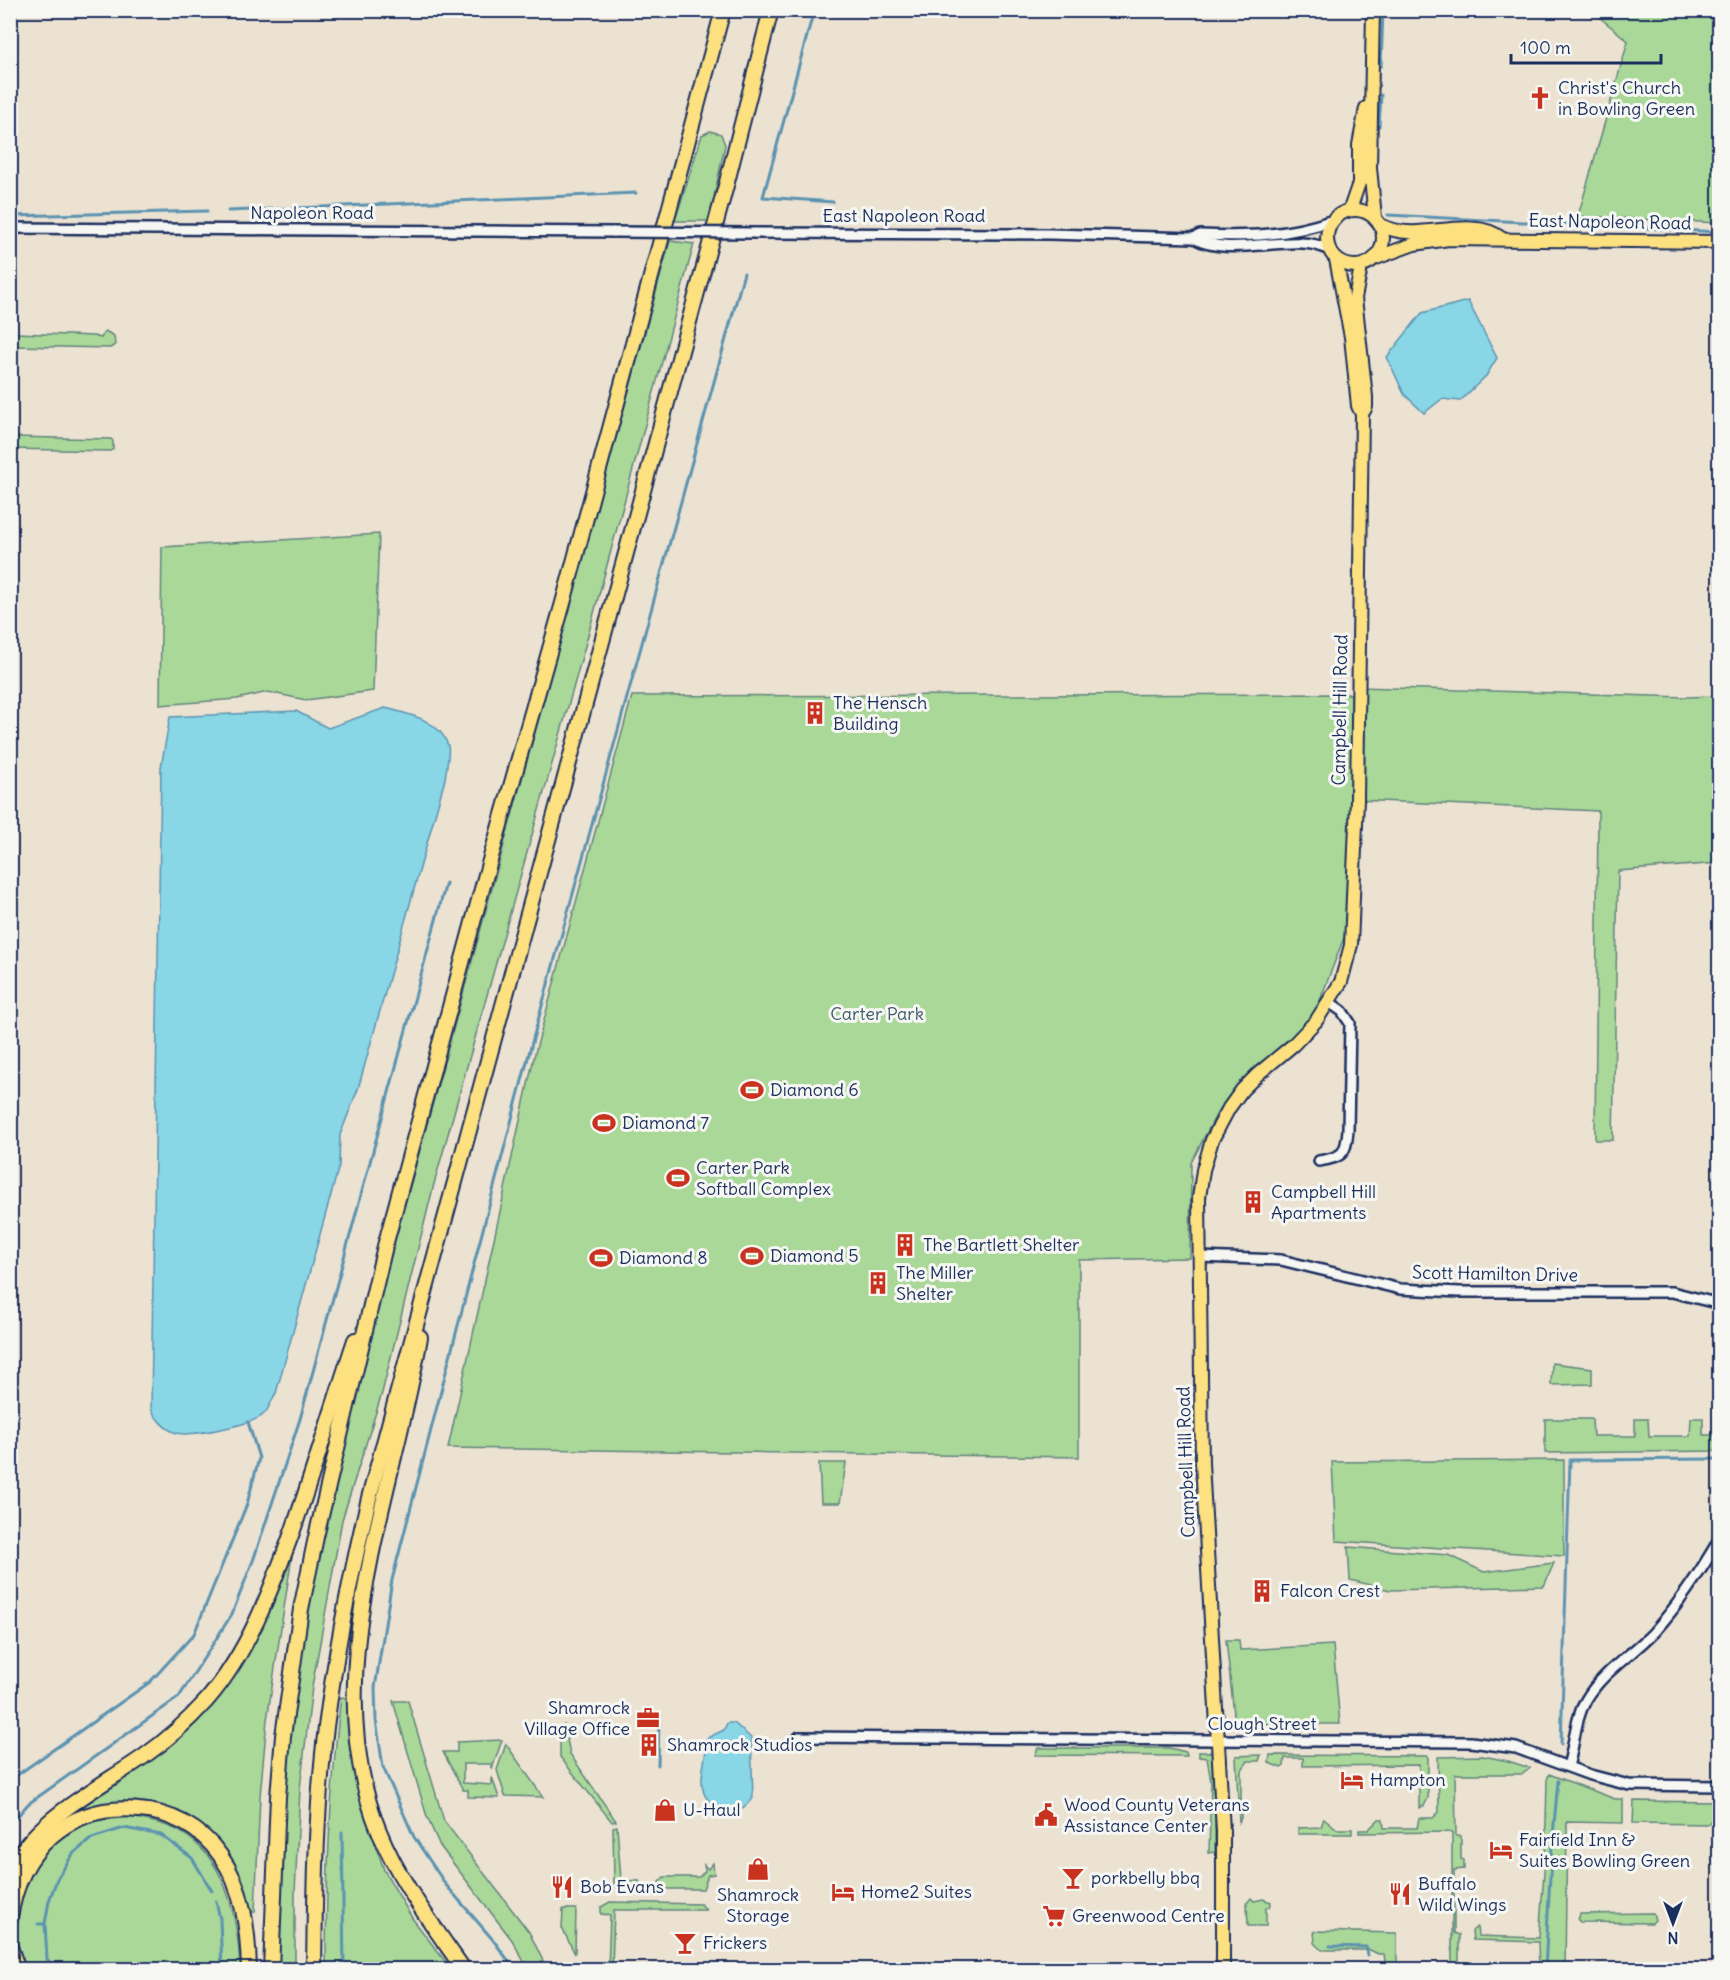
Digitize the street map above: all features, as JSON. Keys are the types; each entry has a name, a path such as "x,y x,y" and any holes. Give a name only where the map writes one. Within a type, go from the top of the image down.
{"highway":[{"path":"271,1970 278,1797 292,1666 316,1537 385,1246 566,592 723,10"},
{"path":"314,1970 317,1856 329,1708 343,1615 369,1498 588,697 771,10"},
{"path":"10,1872 24,1849 45,1826 169,1737 207,1700 234,1664 262,1610 279,1568 385,1246"},
{"path":"433,1263 414,1373 369,1572 354,1677 354,1730 364,1789 379,1832 392,1860 421,1908 464,1970"},
{"path":"10,1919 18,1884 24,1870 53,1835 72,1822 93,1813 123,1808 152,1811 174,1818 194,1829 220,1856 232,1875 242,1904 249,1970"},
{"path":"10,1947 18,1970"}],"main road":[{"path":"1373,10 1370,168 1383,242 1376,258 1361,267 1348,267 1333,255 1327,238 1333,220 1341,213 1350,209 1364,210 1378,221"},
{"path":"1350,209 1359,183 1362,124 1366,107 1370,102"},
{"name":"East Napoleon Road","path":"1378,221 1394,231 1472,230 1495,234 1501,238"},
{"name":"East Napoleon Road","path":"1376,258 1402,247 1449,239 1719,242"},
{"name":"Campbell Hill Road","path":"1333,255 1351,337 1358,406 1362,414"},
{"name":"Campbell Hill Road","path":"1224,1969 1223,1831 1202,1463 1198,1198 1205,1161 1217,1127 1242,1090 1309,1029 1329,1002 1346,968 1351,945 1357,800 1362,414 1366,406 1355,298 1356,282 1361,267"}],"street":[{"name":"East Napoleon Road","path":"614,232 1050,234 1194,238 1200,235 1267,235 1307,228 1333,220"},
{"name":"Napoleon Road","path":"10,228 614,232"},
{"name":"East Napoleon Road","path":"1194,238 1201,243 1238,246 1304,243 1317,245 1333,255"},
{"path":"1319,1161 1341,1155 1347,1146 1350,1023 1342,1011 1329,1002"},
{"name":"Scott Hamilton Drive","path":"1200,1257 1281,1260 1400,1289 1459,1292 1672,1292 1719,1304"},
{"path":"1568,1766 1577,1721 1585,1701 1595,1686 1662,1622 1691,1585 1719,1538"},
{"name":"Clough Street","path":"799,1737 1471,1742 1516,1748 1590,1775 1629,1785 1719,1786"}],"green space":[{"path":"1592,11 1719,11 1719,223 1578,216 1628,41"},
{"path":"710,131 721,134 725,145 709,221 675,221 702,135"},
{"path":"670,241 694,244 587,639 434,1184 382,1393 342,1520 312,1687 300,1789 295,1892 295,1969 273,1970 291,1675 360,1368"},
{"path":"105,331 114,336 115,345 110,348 13,346 11,341 11,335 17,333 101,338"},
{"path":"10,437 111,439 113,449 110,451 11,449"},
{"path":"379,534 373,691 306,700 268,692 237,699 160,705 162,547"},
{"path":"1358,687 1686,697 1719,696 1719,863 1618,871 1613,1140 1595,1140 1598,811 1357,800"},
{"name":"Carter Park","path":"1351,694 1351,840 1346,932 1316,1011 1282,1048 1243,1081 1217,1113 1191,1163 1190,1258 1079,1260 1079,1457 448,1448 534,1057 632,696"},
{"path":"1552,1363 1592,1368 1592,1384 1551,1385"},
{"path":"1691,1418 1703,1418 1703,1435 1719,1435 1719,1451 1545,1453 1545,1419 1592,1419 1593,1436 1635,1436 1635,1419 1648,1419 1649,1436 1690,1436"},
{"path":"1564,1460 1564,1556 1336,1541 1332,1462"},
{"path":"819,1463 846,1463 840,1503 821,1503"},
{"path":"1348,1547 1448,1555 1484,1572 1554,1563 1544,1586 1390,1590 1350,1580"},
{"path":"293,1549 267,1720 260,1796 255,1912 250,1912 243,1883 230,1856 200,1825 182,1814 162,1806 120,1801 99,1804 79,1812 77,1810 122,1781 229,1682 247,1654 269,1610"},
{"path":"1226,1640 1239,1640 1240,1650 1333,1645 1340,1724 1235,1724"},
{"path":"341,1697 347,1698 349,1742 359,1793 384,1870 412,1918 451,1969 326,1969 329,1833"},
{"path":"393,1701 408,1701 444,1821 529,1932 547,1969 528,1969 512,1940 440,1846 427,1817"},
{"path":"564,1725 570,1754 616,1821 612,1822 560,1757 560,1728"},
{"path":"502,1740 492,1769 491,1764 463,1764 463,1783 492,1785 492,1777 499,1798 468,1797 468,1790 463,1790 443,1752 457,1752 457,1742"},
{"path":"506,1744 543,1797 505,1796 497,1770"},
{"path":"1038,1748 1169,1748 1186,1752 1187,1756 1035,1755"},
{"path":"1199,1752 1212,1752 1215,1772 1215,1852 1209,1853 1211,1782 1207,1758 1199,1757"},
{"path":"1261,1755 1259,1761 1248,1761 1241,1771 1241,1818 1239,1822 1236,1756"},
{"path":"1270,1755 1428,1756 1428,1798 1424,1806 1419,1808 1419,1765 1303,1766 1303,1758 1285,1758 1284,1766 1281,1768 1269,1763"},
{"path":"1483,1756 1530,1768 1523,1774 1455,1774 1456,1836 1461,1836 1461,1859 1464,1860 1464,1869 1454,1870 1454,1933 1459,1935 1459,1969 1452,1969 1452,1832 1359,1833 1359,1830 1368,1830 1379,1819 1383,1819 1384,1828 1417,1828 1419,1818 1433,1818 1439,1812 1438,1757"},
{"path":"1549,1774 1615,1799 1623,1799 1623,1823 1567,1822 1565,1969 1539,1969 1538,1942 1473,1940 1472,1931 1477,1927 1478,1936 1539,1938"},
{"path":"1634,1801 1720,1803 1717,1803 1717,1813 1708,1824 1633,1823"},
{"path":"130,1817 175,1829 193,1840 207,1854 218,1871 232,1909 240,1969 26,1970 18,1952 16,1932 18,1908 27,1876 53,1841 75,1826 93,1821"},
{"path":"1324,1818 1337,1829 1352,1829 1352,1834 1298,1834 1298,1828 1321,1827"},
{"path":"617,1826 621,1880 639,1881 642,1888 616,1887 614,1884 613,1827"},
{"path":"713,1863 714,1874 708,1875 703,1889 664,1889 659,1882 664,1877 699,1877 705,1871 704,1865 708,1869"},
{"path":"1251,1898 1254,1901 1263,1899 1271,1902 1266,1908 1266,1926 1248,1926 1247,1903"},
{"path":"610,1902 701,1904 706,1910 614,1910 612,1969 608,1969 610,1915 601,1914 601,1907"},
{"path":"563,1909 576,1909 575,1954 562,1928"},
{"path":"1653,1913 1655,1920 1652,1923 1580,1922 1578,1920 1580,1914"},
{"path":"1314,1931 1396,1933 1397,1969 1386,1969 1384,1954 1370,1950 1322,1950 1315,1943"}],"water":[{"path":"1468,301 1497,358 1486,376 1460,401 1442,399 1424,413 1404,394 1387,357 1422,313"},
{"path":"385,708 412,715 430,723 444,736 448,745 445,779 358,1089 340,1135 339,1166 276,1393 266,1412 249,1422 195,1433 177,1433 161,1423 151,1408 161,767 170,717 296,711 328,728"},
{"path":"727,1723 734,1723 751,1738 753,1798 733,1813 709,1801 702,1784 707,1738 724,1730"}],"waterway":[{"path":"814,10 763,197 833,202"},
{"path":"1381,66 1383,10"},
{"path":"1379,126 1381,95"},
{"path":"228,211 636,193"},
{"path":"10,216 207,211"},
{"path":"1388,215 1720,232"},
{"path":"515,1970 494,1941 446,1885 414,1837 383,1767 376,1720 375,1688 392,1580 489,1206 744,273"},
{"path":"10,1825 28,1804 179,1697 232,1614 254,1558 300,1419 446,883"},
{"path":"10,1780 150,1682 194,1634 247,1504 259,1458 248,1422"},
{"path":"1561,1744 1570,1460 1720,1459"},
{"path":"658,1765 659,1721"},
{"path":"1545,1970 1558,1781"},
{"path":"45,1924 49,1901 57,1879 73,1854 92,1838 124,1828 161,1835 192,1858 212,1891"},
{"path":"342,1832 344,1970"},
{"path":"216,1901 220,1919 222,1970"},
{"path":"38,1924 45,1924 47,1959 56,1970"},
{"path":"1330,1946 1366,1947 1368,1955"}],"place":[{"name":"Christ's Church in Bowling Green","path":"1540,98"},
{"name":"The Hensch Building","path":"815,713"},
{"name":"Diamond 6","path":"752,1090"},
{"name":"Diamond 7","path":"604,1123"},
{"name":"Carter Park Softball Complex","path":"678,1178"},
{"name":"Campbell Hill Apartments","path":"1253,1202"},
{"name":"The Bartlett Shelter","path":"905,1245"},
{"name":"Diamond 5","path":"752,1256"},
{"name":"Diamond 8","path":"601,1258"},
{"name":"The Miller Shelter","path":"878,1283"},
{"name":"Falcon Crest","path":"1262,1591"},
{"name":"Shamrock Village Office","path":"648,1718"},
{"name":"Shamrock Studios","path":"649,1745"},
{"name":"Hampton","path":"1352,1780"},
{"name":"U-Haul","path":"665,1810"},
{"name":"Wood County Veterans Assistance Center","path":"1046,1815"},
{"name":"Fairfield Inn & Suites Bowling Green","path":"1501,1850"},
{"name":"Shamrock Storage","path":"758,1869"},
{"name":"porkbelly bbq","path":"1073,1878"},
{"name":"Bob Evans","path":"562,1887"},
{"name":"Home2 Suites","path":"843,1892"},
{"name":"Buffalo Wild Wings","path":"1400,1894"},
{"name":"Greenwood Centre","path":"1054,1916"},
{"name":"Frickers","path":"685,1943"}]}
